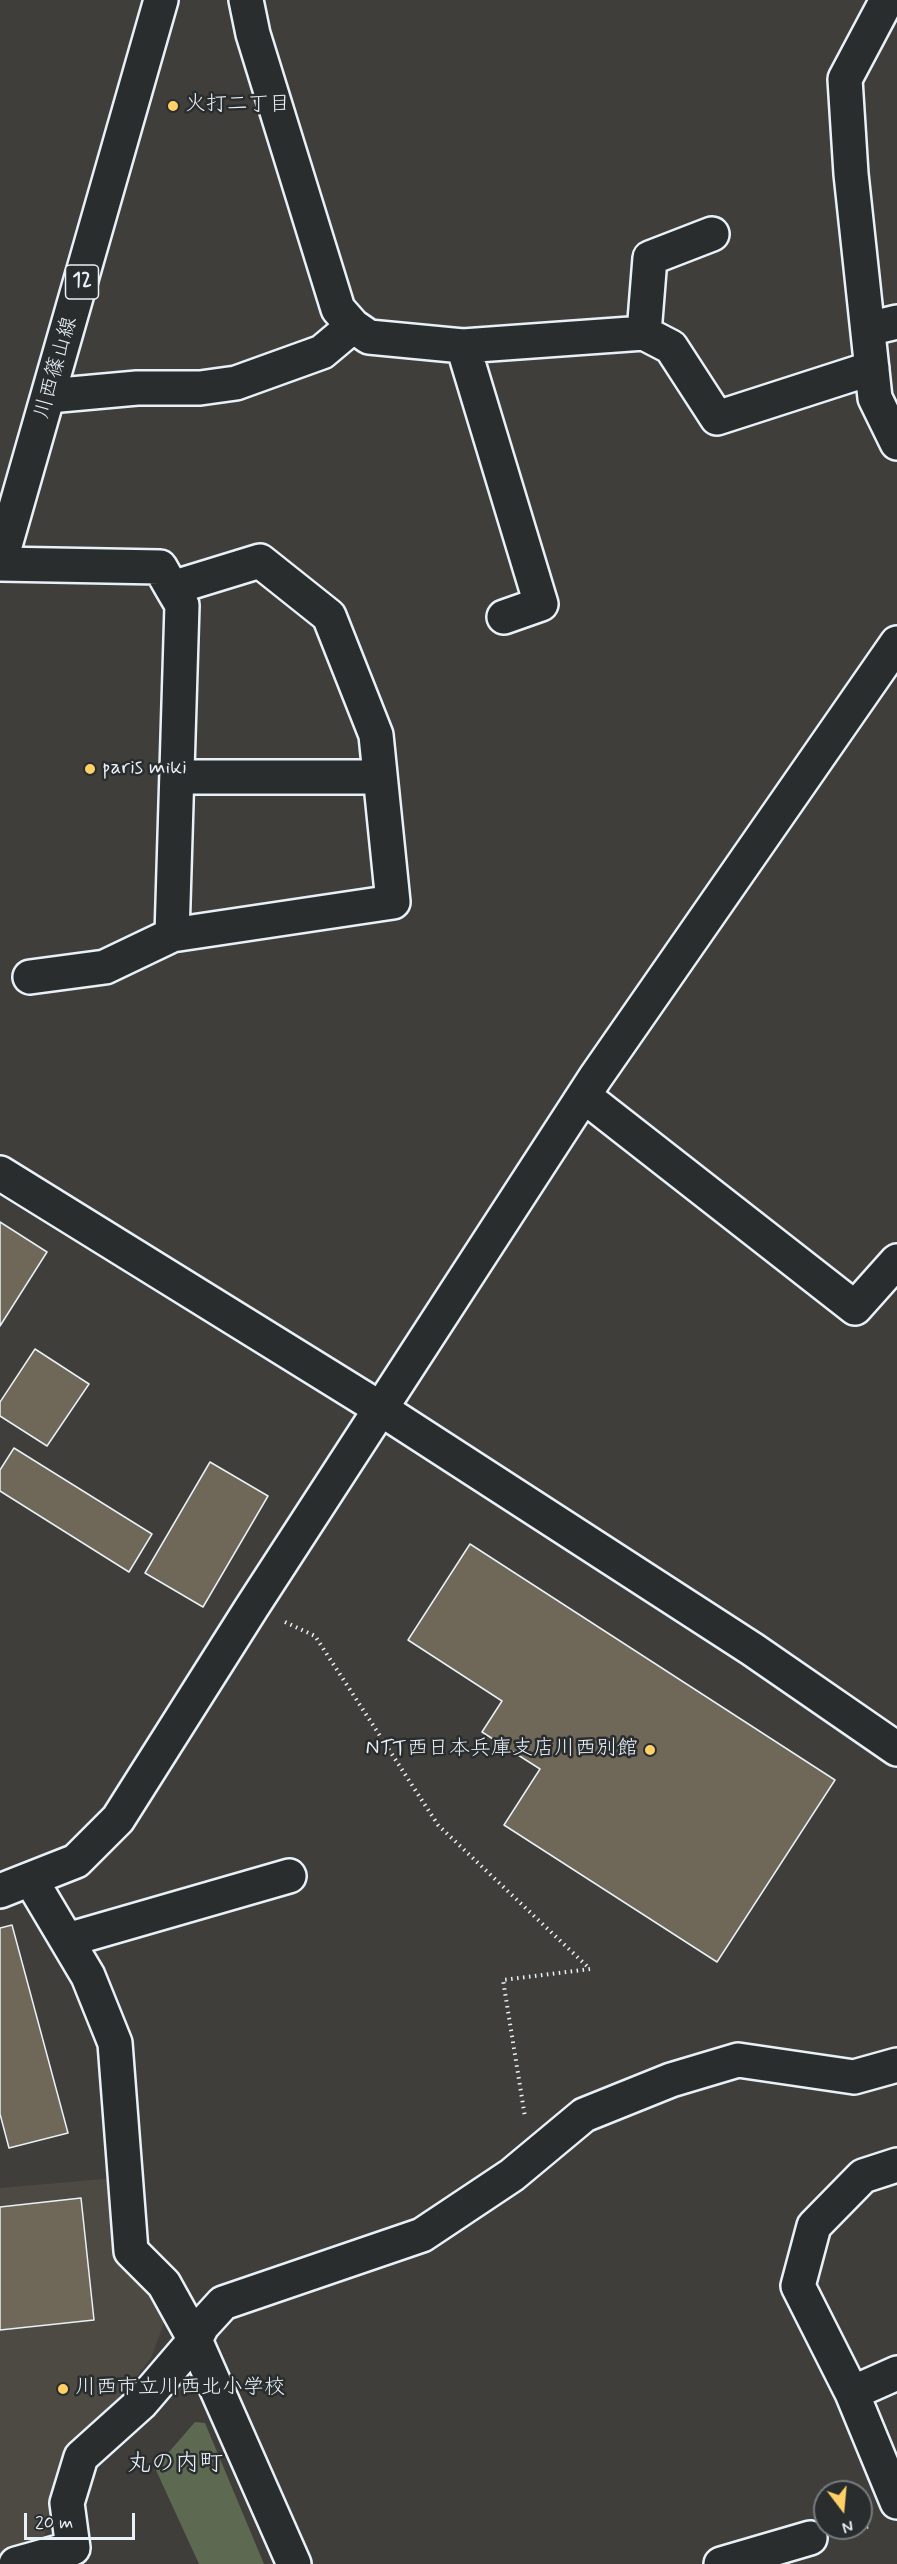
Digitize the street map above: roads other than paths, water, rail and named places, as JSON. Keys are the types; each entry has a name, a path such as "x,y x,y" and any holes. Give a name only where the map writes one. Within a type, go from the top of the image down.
{"street":[{"name":"川西篠山線","path":"0,564 162,0"},
{"path":"246,0 253,34 338,309 354,326 369,337 463,346 645,333 671,347 717,418 872,368"},
{"path":"887,0 845,79 851,174 882,325 872,368 875,398 897,443"},
{"path":"645,333 650,258 712,234"},
{"path":"49,396 137,388 200,388 236,383 322,352 354,326"},
{"path":"463,346 541,604 504,617"},
{"path":"30,977 105,967 172,935 393,902 378,777 376,735 329,616 260,561 172,588"},
{"path":"0,564 160,567 182,605 172,935"},
{"path":"0,1891 76,1862 118,1819 252,1607 584,1096 897,643"},
{"path":"177,777 378,777"},
{"path":"584,1096 855,1308 897,1261"},
{"path":"0,1173 381,1409 752,1649 897,1749"},
{"path":"67,1940 289,1876"},
{"path":"31,1880 88,1976 115,2043 131,2252 164,2284 195,2340 294,2564"},
{"path":"16,2564 79,2556 67,2503 81,2457 141,2403 195,2340 202,2326 223,2303 422,2235 512,2175 584,2115 671,2080 738,2060 854,2077 897,2065"},
{"path":"886,2514 852,2393 798,2286 814,2226 863,2176 897,2165"},
{"path":"852,2393 897,2373"},
{"path":"721,2564 810,2538"}],"place":[{"name":"火打二丁目","path":"173,106"},
{"name":"paris miki","path":"90,769"},
{"name":"NTT西日本兵庫支店川西別館","path":"650,1750"},
{"name":"川西市立川西北小学校","path":"63,2389"}],"district":[{"name":"丸の内町","path":"175,2465"}]}
